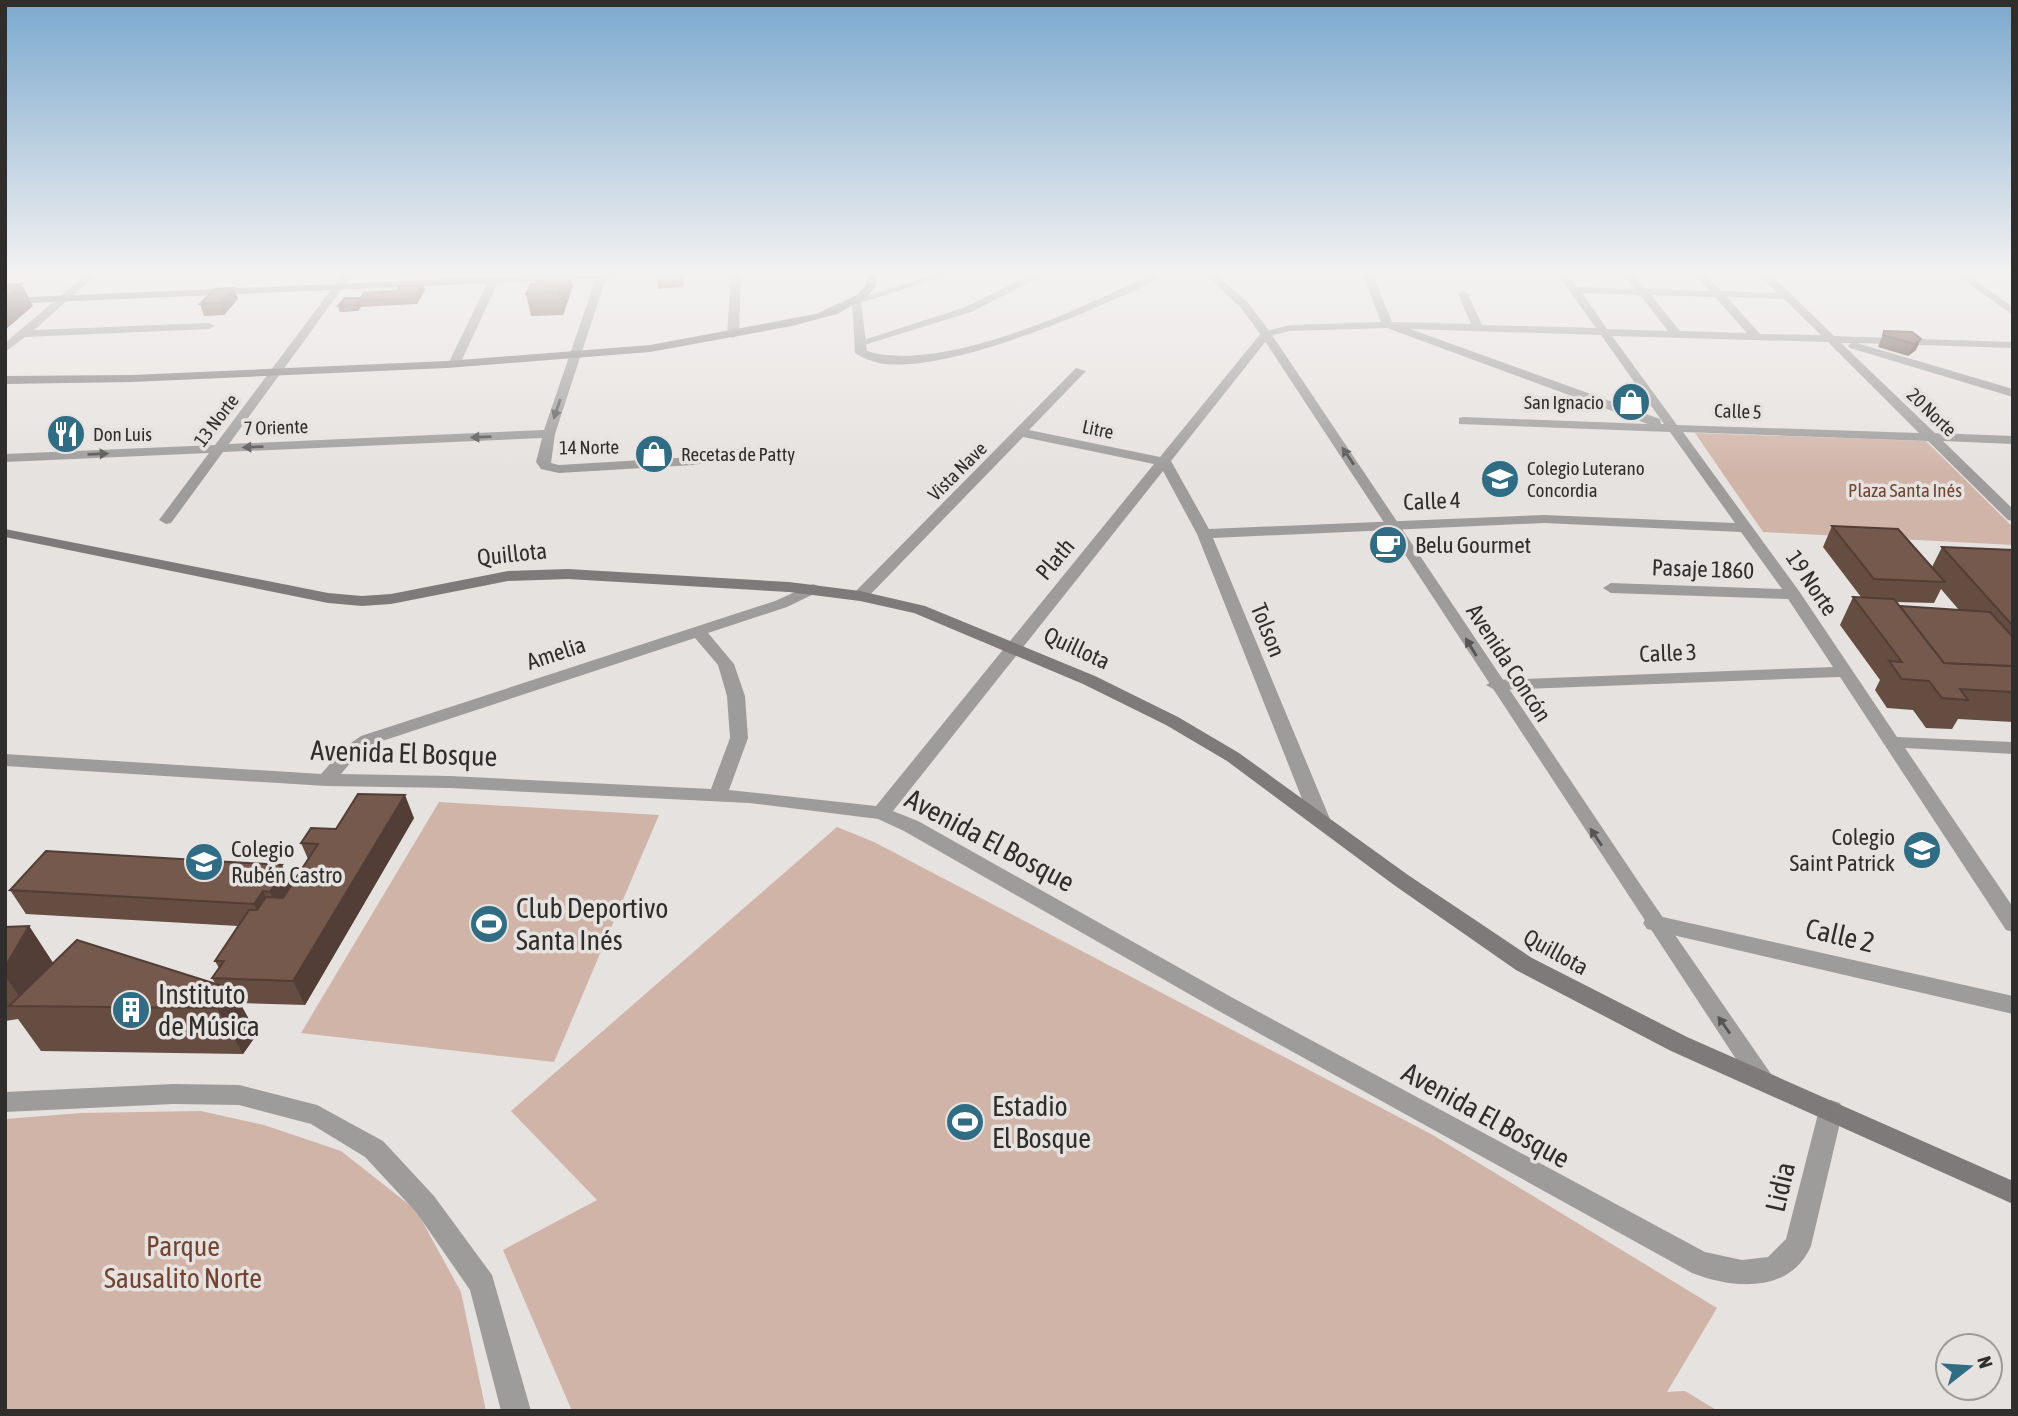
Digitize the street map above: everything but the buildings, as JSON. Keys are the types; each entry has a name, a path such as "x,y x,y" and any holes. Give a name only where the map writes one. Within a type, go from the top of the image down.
{"main road":[{"path":"5,380 454,365 574,358 691,341"},
{"name":"Quillota","path":"5,533 328,598 362,601 391,599 508,576 538,574 647,577 813,589 919,609 1012,646 1172,721 1233,757 1401,880 1524,964 1679,1044 2013,1193"},
{"path":"5,545 38,540"}],"street":[{"name":"13 Norte","path":"166,520 298,341"},
{"path":"454,365 465,341"},
{"name":"14 Norte","path":"580,341 549,434 544,464 559,469 692,461 749,451"},
{"path":"866,341 860,343 860,353 871,360 889,363 935,356 993,341"},
{"name":"Plath","path":"881,813 1012,646 1165,462 1260,341"},
{"name":"Avenida Concón","path":"1271,341 1394,525 1495,685 1763,1081"},
{"path":"1432,341 1672,428"},
{"name":"19 Norte","path":"1608,341 1793,594 2013,924"},
{"name":"20 Norte","path":"1833,341 2013,517"},
{"path":"1838,341 2013,393"},
{"path":"1894,341 2013,345"},
{"name":"Vista Nave","path":"860,596 1023,433 1080,371"},
{"name":"Calle 5","path":"1463,421 2013,440"},
{"name":"Litre","path":"1023,433 1165,462"},
{"name":"7 Oriente","path":"5,458 549,434"},
{"name":"Tolson","path":"1165,462 1204,534 1320,819"},
{"name":"Calle 4","path":"1204,534 1544,519 1746,528"},
{"name":"Amelia","path":"326,780 351,751 368,740 781,604 813,589"},
{"name":"Pasaje 1860","path":"1611,589 1793,594"},
{"path":"698,630 726,664 736,696 739,738 718,795"},
{"name":"Calle 3","path":"1495,685 1844,672"},
{"path":"1892,742 2013,748"},
{"name":"Avenida El Bosque","path":"5,760 326,780 450,782 718,795 881,813 911,826 1225,1004 1701,1264 1742,1273 1775,1269"},
{"name":"Calle 2","path":"1654,923 2013,1005"},
{"path":"5,1102 173,1094 239,1095 317,1115 374,1149 425,1204 482,1284 516,1411"},
{"name":"Lidia","path":"1775,1269 1798,1246 1830,1110"}],"green space":[{"name":"Plaza Santa Inés","path":"1695,433 1926,441 2013,527 2013,545 1763,532"},
{"name":"Club Deportivo Santa Inés","path":"439,802 659,815 554,1062 301,1033"},
{"name":"Estadio El Bosque","path":"837,827 874,842 1431,1134 1717,1308 1667,1392 1685,1391 1718,1411 572,1411 503,1250 597,1200 511,1111"},
{"name":"Parque Sausalito Norte","path":"201,1111 264,1125 341,1151 416,1210 461,1292 486,1411 5,1411 5,1119 81,1113"}],"place":[{"name":"San Ignacio","path":"1631,402"},
{"name":"Don Luis","path":"66,434"},
{"name":"Recetas de Patty","path":"654,454"},
{"name":"Colegio Luterano Concordia","path":"1500,479"},
{"name":"Belu Gourmet","path":"1388,545"},
{"name":"Colegio Saint Patrick","path":"1922,850"},
{"name":"Colegio Rubén Castro","path":"204,862"},
{"name":"Club Deportivo Santa Inés","path":"489,924"},
{"name":"Instituto de Música","path":"131,1010"},
{"name":"Estadio El Bosque","path":"965,1122"}]}
